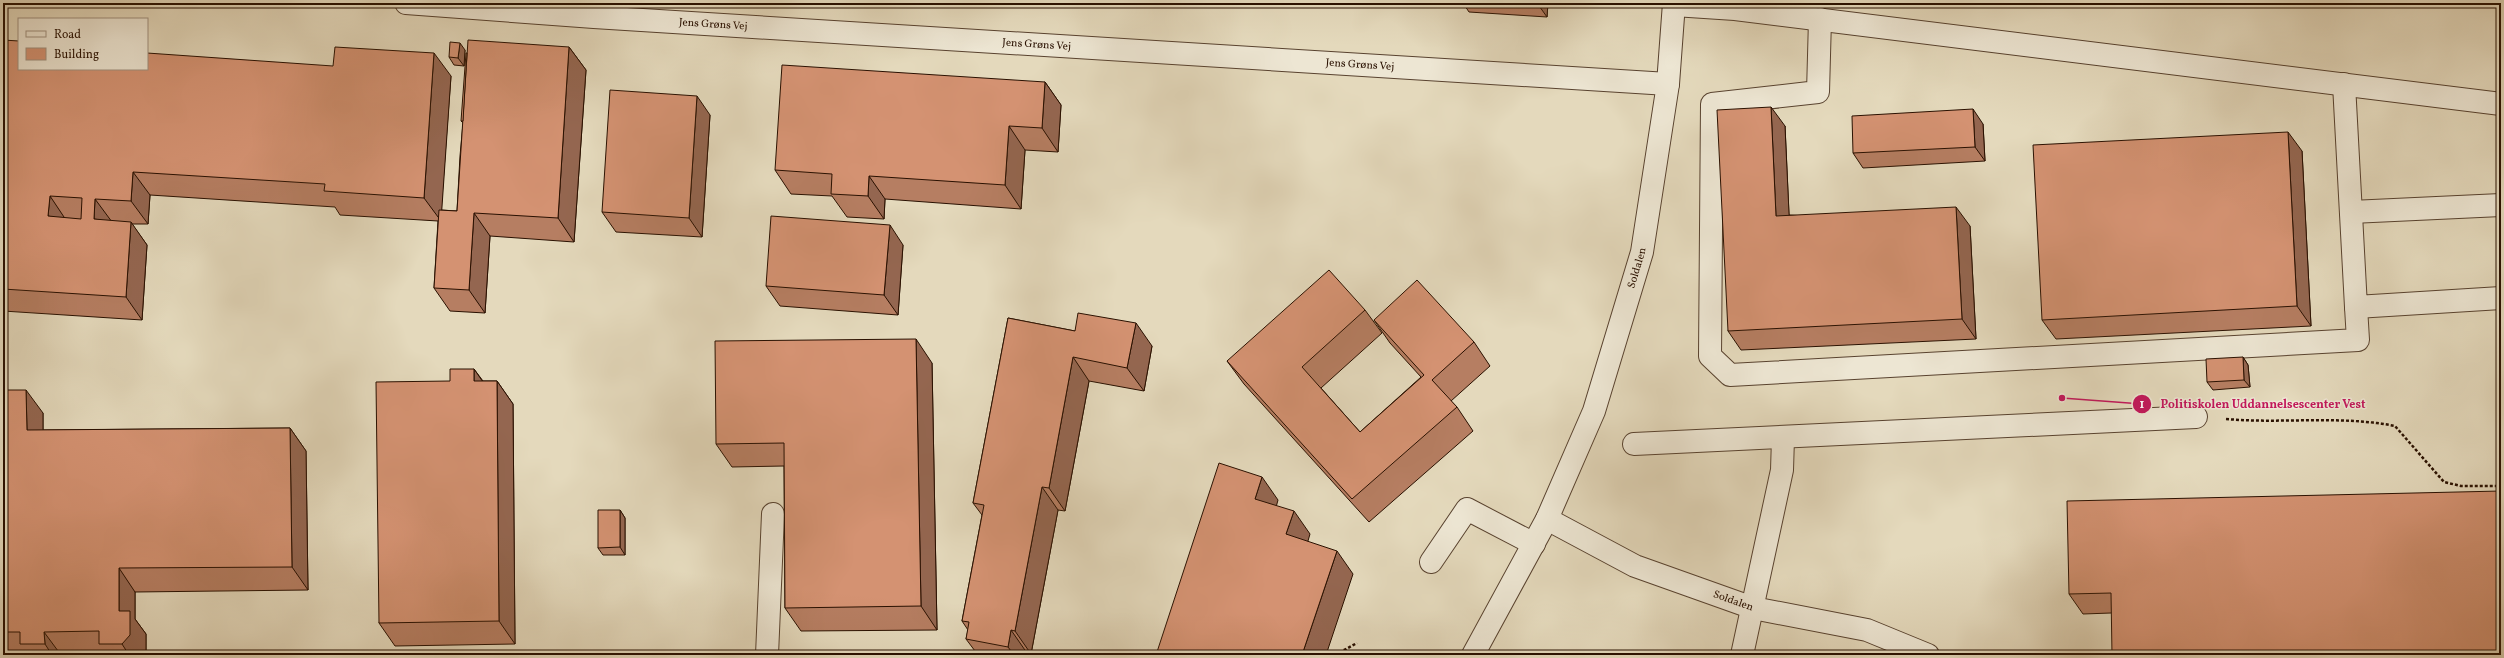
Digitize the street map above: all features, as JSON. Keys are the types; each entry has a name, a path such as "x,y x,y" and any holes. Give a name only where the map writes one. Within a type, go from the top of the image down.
{"street":[{"name":"Jens Grøns Vej","path":"406,3 594,17 1668,84"},
{"name":"Soldalen","path":"1472,655 1547,519 1594,411 1642,252 1668,84 1674,4"},
{"path":"1674,4 1735,8 2501,104"},
{"path":"1820,19 1818,92 1712,104 1710,356 1730,375 2358,340 2344,84"},
{"path":"2351,212 2501,205"},
{"path":"2356,307 2501,298"},
{"path":"1634,444 2196,417"},
{"path":"1742,655 1782,470 1783,438"},
{"path":"1431,562 1467,509 1534,544"},
{"path":"767,655 773,514"},
{"name":"Soldalen","path":"1547,519 1635,566 1753,608 1867,630 1928,655"}],"path":[{"path":"2196,417 2253,422 2362,421 2395,426 2444,482 2461,486 2501,486"},
{"path":"1335,655 1357,643"}],"building":[{"path":"3,40 18,41 18,70 148,70 148,53 333,66 335,47 434,53 424,198 324,191 325,184 133,172 131,201 95,199 94,219 131,222 126,297 3,289","holes":["50,196 82,198 81,219 48,216"]},
{"path":"468,40 569,47 558,218 474,213 469,290 434,288 439,210 457,211"},
{"path":"450,42 460,43 458,58 449,57"},
{"path":"466,53 463,121 461,121"},
{"path":"782,65 1045,82 1042,128 1009,126 1005,185 869,176 868,196 831,194 832,174 775,170"},
{"path":"610,90 697,96 689,218 602,212"},
{"path":"1771,107 1776,216 1956,207 1962,319 1728,331 1717,110"},
{"path":"1973,109 1975,147 1853,153 1852,116"},
{"path":"2288,132 2297,306 2042,320 2033,145"},
{"path":"771,216 890,225 884,295 766,286"},
{"path":"1329,270 1365,310 1302,367 1360,432 1424,375 1374,320 1417,280 1474,342 1432,380 1457,407 1352,499 1227,361"},
{"path":"1078,313 1136,323 1127,368 1073,357 1049,488 1042,487 1015,631 1011,630 1008,647 966,639 969,622 962,621 984,505 973,503 1008,318 1075,331"},
{"path":"916,339 921,606 785,608 784,443 716,444 715,341"},
{"path":"2243,357 2244,380 2207,382 2206,359"},
{"path":"450,369 474,369 474,381 497,381 499,621 379,623 376,382 450,381"},
{"path":"3,390 26,390 27,430 290,428 292,567 119,568 119,611 130,611 130,635 122,644 99,644 99,631 44,632 45,644 20,644 20,632 3,632"},
{"path":"1219,463 1262,477 1255,499 1294,511 1286,534 1337,551 1302,655 1156,655"},
{"path":"2501,491 2501,655 2112,655 2111,593 2069,594 2067,501"},
{"path":"598,510 620,510 620,547 598,548"}],"place":[{"name":"Politiskolen Uddannelsescenter Vest","path":"2062,398"}]}
